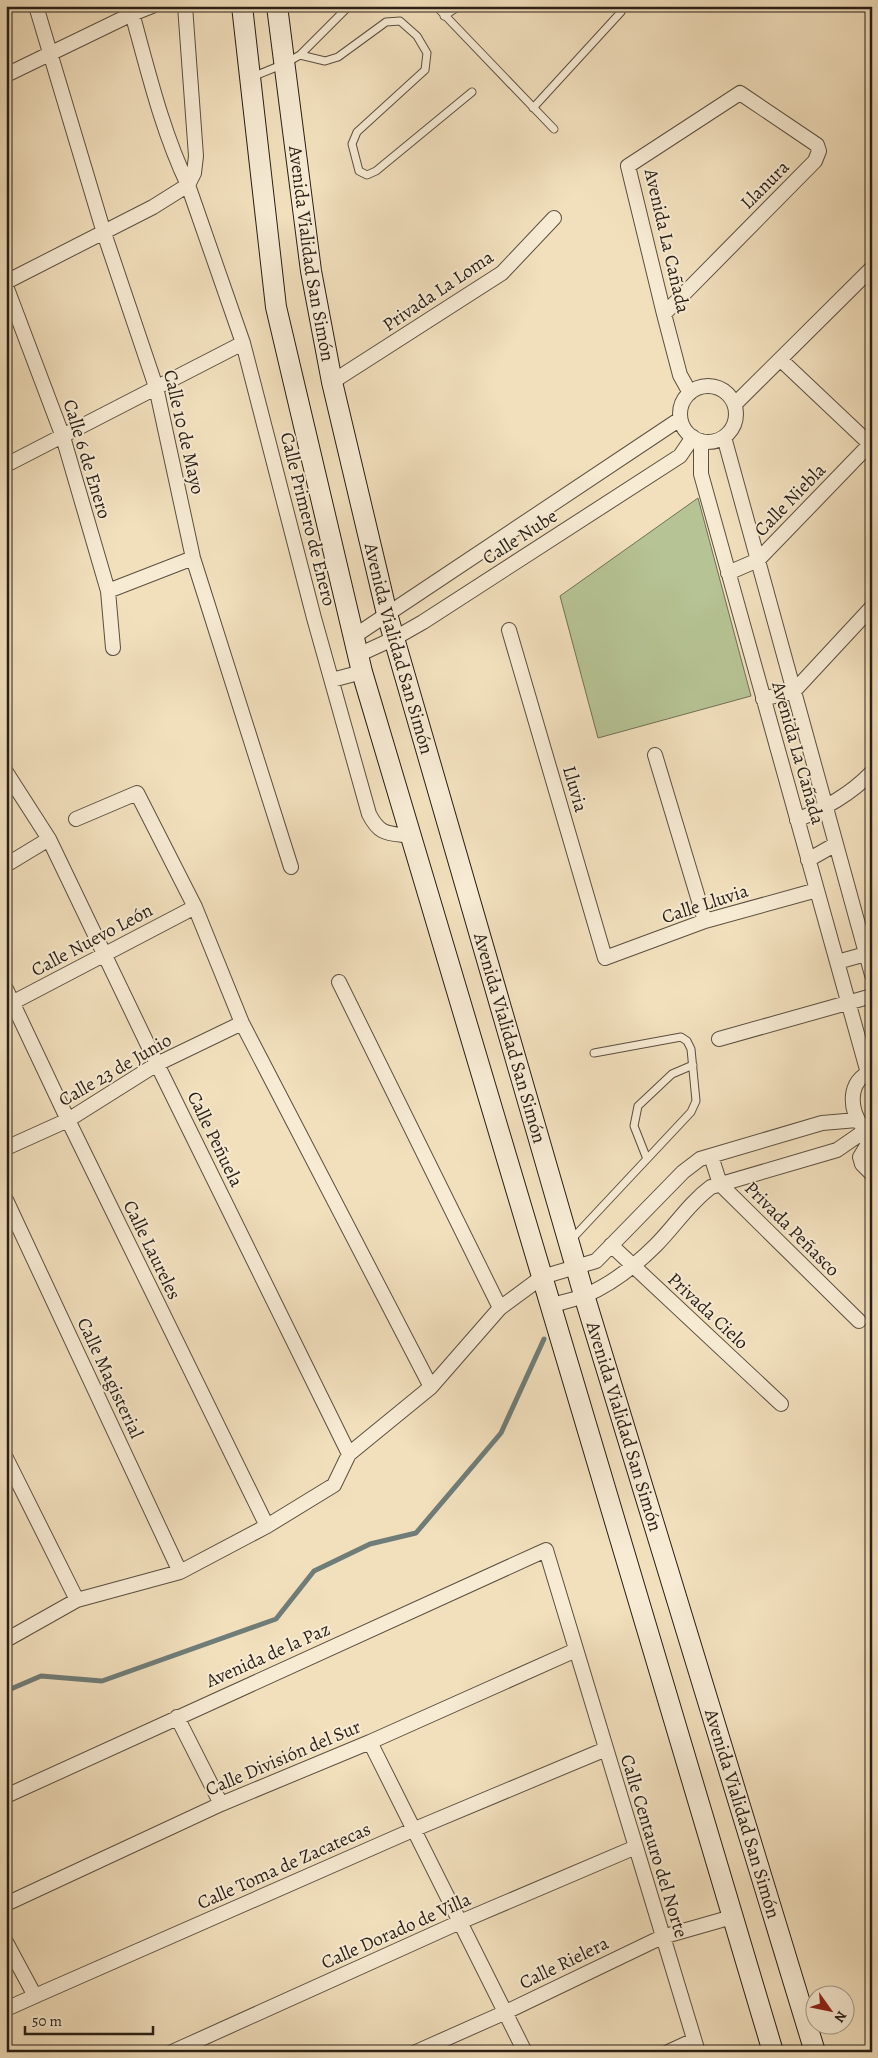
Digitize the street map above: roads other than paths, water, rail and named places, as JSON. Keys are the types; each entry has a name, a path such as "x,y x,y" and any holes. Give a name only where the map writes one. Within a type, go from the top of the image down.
{"main road":[{"name":"Avenida Vialidad San Simón","path":"242,6 252,77 276,307 357,655 773,2052"},
{"name":"Avenida Vialidad San Simón","path":"277,6 292,60 311,271 332,382 387,614 584,1296 815,2052"}],"street":[{"name":"Calle 10 de Mayo","path":"36,6 104,233 156,387 193,558 291,867"},
{"path":"6,75 131,10 152,6"},
{"path":"6,284 153,207 188,185 194,174 196,156 185,6"},
{"name":"Calle Primero de Enero","path":"131,10 178,165 188,185 243,344 314,618 369,814 375,827 387,833 411,836"},
{"name":"Avenida La Cañada","path":"690,393 680,375 628,166 740,93"},
{"name":"Llanura","path":"664,314 815,161 819,151 816,145 740,93"},
{"name":"Privada La Loma","path":"332,382 502,273 554,218"},
{"path":"735,404 872,268"},
{"name":"Calle 6 de Enero","path":"6,284 63,437 108,592 113,648"},
{"path":"6,465 243,344"},
{"path":"781,360 871,444"},
{"path":"701,386 722,389 731,396 735,404 736,417 733,427 724,437 711,442 697,439 686,430 680,419 681,406 690,393 701,386"},
{"name":"Calle Nube","path":"357,655 387,614 680,419"},
{"name":"Avenida La Cañada","path":"724,437 836,844 869,951 872,975"},
{"name":"Calle Nube","path":"357,655 395,638 680,456 697,439"},
{"name":"Avenida La Cañada","path":"697,439 701,474 728,573 848,1002 870,1072"},
{"name":"Calle Niebla","path":"728,573 758,560 871,444"},
{"path":"108,592 193,558"},
{"path":"763,699 794,691 872,607"},
{"name":"Lluvia","path":"509,630 605,958"},
{"path":"332,680 357,655"},
{"path":"654,755 705,921"},
{"name":"Calle Peñuela","path":"6,772 49,839 157,1064 350,1454"},
{"path":"797,820 826,807 857,787 872,772"},
{"path":"76,819 137,794 195,907 242,1023 431,1387"},
{"path":"6,865 49,839"},
{"path":"808,860 836,844"},
{"name":"Calle Lluvia","path":"605,958 705,921 817,890"},
{"name":"Calle Nuevo León","path":"9,1004 105,956 195,907"},
{"path":"837,962 869,951"},
{"path":"339,982 500,1308"},
{"name":"Calle Laureles","path":"6,989 9,1004 267,1526"},
{"path":"719,1039 872,996"},
{"name":"Calle 23 de Junio","path":"6,1148 68,1120 157,1064 242,1023"},
{"path":"870,1072 857,1084 852,1096 852,1108 867,1130 860,1158 862,1164 872,1174"},
{"path":"6,1640 77,1600 180,1572 267,1526 334,1485 350,1454 431,1387 500,1308 542,1277 596,1261 683,1172 700,1160 822,1123 867,1130"},
{"path":"550,1306 584,1296 607,1284 632,1266 656,1245 699,1196 711,1187 837,1150 867,1130"},
{"name":"Privada Peñasco","path":"711,1156 720,1184 859,1321"},
{"name":"Calle Magisterial","path":"6,1200 180,1572"},
{"name":"Privada Cielo","path":"611,1245 781,1404"},
{"path":"6,1458 77,1600"},
{"name":"Calle Centauro del Norte","path":"546,1550 696,2046"},
{"name":"Avenida de la Paz","path":"6,1796 546,1550"},
{"name":"Calle División del Sur","path":"6,1904 221,1804 370,1742 576,1650"},
{"path":"177,1717 221,1804"},
{"path":"370,1742 525,2052"},
{"name":"Calle Toma de Zacatecas","path":"6,2009 415,1829 606,1749"},
{"name":"Calle Dorado de Villa","path":"172,2052 460,1922 636,1847"},
{"name":"Calle Rielera","path":"416,2052 506,2012 662,1937 732,1917"},
{"path":"6,1942 35,1996"},
{"path":"668,2052 696,2046"}],"lane":[{"path":"252,77 292,60 350,6"},
{"path":"436,6 554,129"},
{"path":"444,16 459,6"},
{"path":"533,108 621,12 623,6"},
{"path":"292,60 325,61 338,57 386,22 400,21 417,36 427,53 425,70 358,132 352,144 359,171 367,175 376,171 472,92"},
{"path":"569,1242 690,1112 696,1101 691,1049 687,1041 681,1037 594,1053"},
{"path":"646,1158 634,1126 638,1106 672,1074 693,1065"}],"waterway":[{"path":"6,1691 41,1676 102,1681 276,1619 314,1571 370,1544 416,1533 501,1433 544,1339"}]}
